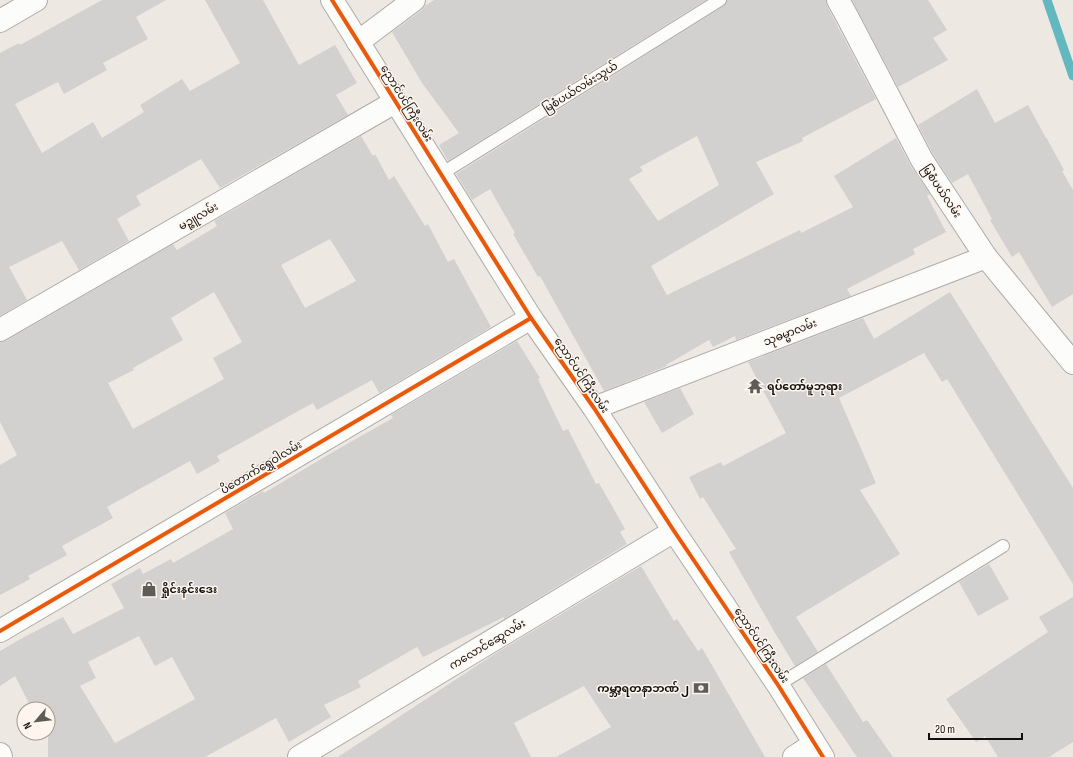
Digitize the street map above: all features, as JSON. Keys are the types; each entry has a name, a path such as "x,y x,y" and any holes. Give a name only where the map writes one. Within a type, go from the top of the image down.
{"street":[{"path":"0,21 36,0"},
{"name":"ညောင်ပင်ကြီးလမ်း","path":"332,0 531,318 594,408 674,531 778,685 818,751"},
{"path":"358,42 414,0"},
{"name":"မြစံပယ်လမ်း","path":"838,0 922,160 986,257 1073,364"},
{"name":"မဉ္ဇူလမ်း","path":"0,330 395,102"},
{"name":"သုဓမ္မာလမ်း","path":"594,408 986,257"},
{"name":"ပိတောက်ရွှေဝါလမ်း","path":"0,631 531,318"},
{"name":"ကလောင်ဆွေလမ်း","path":"299,757 674,531"},
{"path":"794,757 818,751"}],"lane":[{"name":"မြစံပယ်လမ်းသွယ်","path":"441,174 720,0"},
{"path":"778,685 1003,546"}],"building":[{"path":"102,0 166,0 136,17 148,39 103,63 107,70 64,94 58,82 15,104 42,153 93,122 102,138 144,112 140,105 182,79 190,91 240,63 205,0 263,0 299,65 335,45 357,83 336,95 348,115 220,188 201,159 136,196 141,205 117,219 129,241 79,270 62,241 9,267 27,300 0,316 0,53 19,43 20,45"},
{"path":"434,0 706,0 448,161 439,145 459,133 422,83 392,32"},
{"path":"727,0 826,0 827,6 876,99 802,138 803,141 756,162 774,194 651,266 667,295 800,230 801,233 853,207 834,176 896,138 911,166 930,194 927,196 946,232 913,249 915,254 847,289 851,296 736,340 735,336 713,347 709,340 666,365 667,366 604,391 540,276 538,277 513,234 515,233 490,189 472,200 456,174 724,6","holes":["697,136 719,185 658,221 629,179 643,171 640,167"]},
{"path":"852,0 928,0 947,30 933,38 948,60 898,87"},
{"path":"977,89 995,123 1028,105 1064,170 1062,171 1073,190 1073,294 1052,307 1019,252 1012,257 990,220 992,219 968,174 952,183 933,154 918,125"},
{"path":"361,136 373,156 375,154 389,180 394,176 425,226 428,224 448,262 454,259 491,327 379,393 372,380 317,410 313,403 217,456 220,461 197,474 190,461 107,507 113,518 62,546 67,555 28,576 30,579 0,595 0,465 17,455 0,422 0,342 6,341 173,244 177,250 217,226 214,221","holes":["330,239 356,281 305,308 281,265","214,292 242,342 213,358 224,379 133,429 108,383 134,370 133,368 183,340 171,318"]},
{"path":"950,292 1073,488 1073,584 947,379 942,382 924,353 839,398 876,483 860,490 900,554 796,617 818,652 795,666 729,552 736,549 703,497 700,499 689,477 721,462 723,466 786,433 748,362 863,318 874,339"},
{"path":"517,341 540,378 538,379 563,431 568,429 596,484 599,483 625,529 620,532 627,544 504,619 504,617 423,657 417,647 358,681 361,687 324,705 331,717 289,742 276,718 205,757 48,757 48,741 56,741 56,701 28,701 15,676 0,686 0,651 63,617 73,634 124,608 111,584 140,568 143,574 171,559 173,563 233,529 225,513 263,491 264,493 393,418 391,415","holes":["139,636 155,666 172,657 195,699 115,743 80,686 96,678 88,662"]},
{"path":"680,388 694,414 662,433 644,402"},
{"path":"989,564 1009,599 978,616 959,582"},
{"path":"641,566 674,621 677,619 698,651 702,648 765,757 556,757 611,727 584,686 514,723 531,757 338,757 493,655"},
{"path":"1073,597 1073,742 1049,757 998,757 985,736 976,742 946,699 1048,632 1039,617"},
{"path":"826,664 863,722 867,720 893,757 857,757 803,678"}],"waterway":[{"path":"1047,0 1073,76"}],"cycle path":[{"path":"332,0 531,318 594,408 674,531 778,685 823,757"},
{"path":"0,631 531,318"}],"place":[{"name":"ရပ်တော်မူဘုရား","path":"755,386"},
{"name":"ရှိုင်းနင်းဒေး","path":"149,589"},
{"name":"ကမ္ဘာ့ရတနာဘဏ် ၂","path":"701,688"}]}
